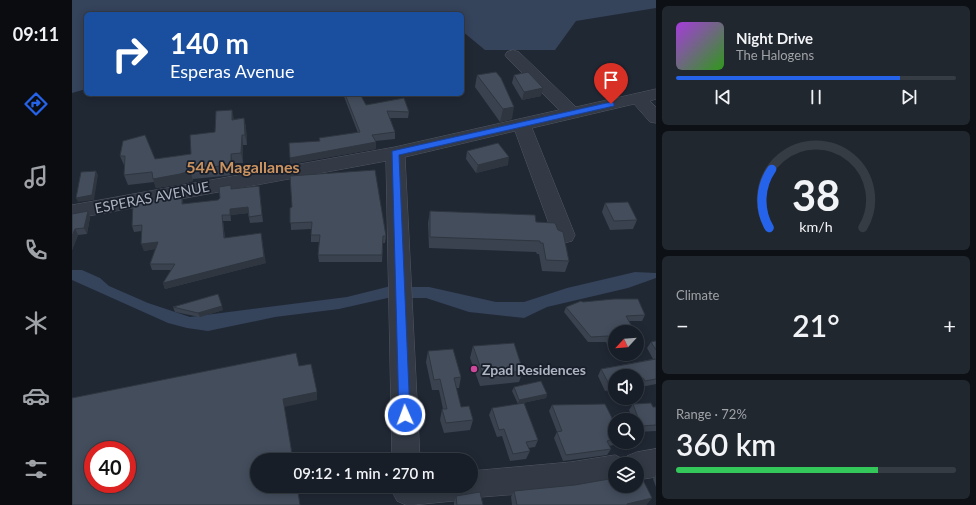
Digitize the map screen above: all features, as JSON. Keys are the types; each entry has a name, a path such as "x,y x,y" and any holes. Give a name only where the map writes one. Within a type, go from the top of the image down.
{"street":[{"path":"513,55 572,113"},
{"name":"ESPERAS AVENUE","path":"72,212 395,153 656,94"},
{"path":"638,98 656,118"},
{"path":"522,125 564,235"},
{"path":"395,153 406,453"},
{"path":"644,465 656,463"},
{"path":"478,484 571,476 608,470"}],"water":[{"path":"72,0 656,0 656,8 576,21 555,50 485,50 464,33 464,12 84,12 84,90 72,93"},
{"path":"72,270 82,270 100,278 109,286 148,303 190,317 347,297 391,286 392,297 339,309 275,317 208,331 168,323 72,280"},
{"path":"635,272 656,273 656,278 628,288 547,307 524,318 469,312 426,298 410,298 410,287 429,287 496,302 524,302 567,288"}],"building":[{"path":"496,72 501,78 514,107 503,109 477,75"},
{"path":"528,72 543,88 524,92 514,75"},
{"path":"346,96 361,96 366,105 404,98 409,112 387,111 395,132 372,135 376,142 290,158 289,143 320,141 319,138 360,132"},
{"path":"232,110 232,120 244,118 245,135 242,135 241,153 231,154 231,165 190,169 190,171 180,174 153,179 152,172 124,175 125,156 120,156 123,141 145,135 155,159 191,154 190,135 215,132 216,111"},
{"path":"498,143 509,157 478,165 467,151"},
{"path":"375,170 386,236 383,236 382,255 318,255 320,235 311,235 312,222 290,223 290,208 292,207 290,176"},
{"path":"96,171 92,195 76,198 81,172"},
{"path":"231,185 231,189 259,186 262,215 249,217 248,207 230,209 230,215 222,215 224,238 261,233 264,257 163,283 175,264 150,264 158,242 141,244 142,225 132,226 133,203 182,194 182,204 218,200 220,198 219,187"},
{"path":"628,202 637,220 614,221 605,203"},
{"path":"88,211 84,228 75,229 72,236 72,214"},
{"path":"430,211 535,215 536,222 555,223 558,230 563,232 569,261 546,260 543,243 540,243 540,241 430,237"},
{"path":"218,294 222,306 198,313 173,307"},
{"path":"614,299 638,299 645,315 626,316 631,325 608,325 608,336 591,337 566,307 581,301"},
{"path":"656,341 656,350 651,342"},
{"path":"514,343 523,371 483,375 473,346"},
{"path":"453,349 461,377 454,378 461,407 469,406 473,420 446,423 442,409 447,409 440,379 434,380 428,351"},
{"path":"296,353 299,366 311,364 317,392 283,399 292,453 250,453 250,493 298,493 300,505 72,505 72,398"},
{"path":"656,359 656,379 645,381 644,369 608,369 608,382 601,369"},
{"path":"541,381 547,394 519,400 514,387"},
{"path":"524,403 538,440 526,442 530,451 513,454 504,429 499,430 492,408"},
{"path":"644,403 651,403 653,407 656,407 656,425 644,426 644,413 636,413 633,405 644,405"},
{"path":"605,404 610,413 608,413 607,441 608,449 611,449 566,455 557,432 562,431 552,405"},
{"path":"608,479 608,493 644,493 644,482 652,498 627,505 517,505 514,491 575,485"},
{"path":"480,492 483,505 457,505 456,496"}],"place":[{"name":"Zpad Residences","path":"474,369"}],"district":[{"name":"54A Magallanes","path":"243,166"}],"route":[{"path":"405,415 395,153 611,104"}]}
